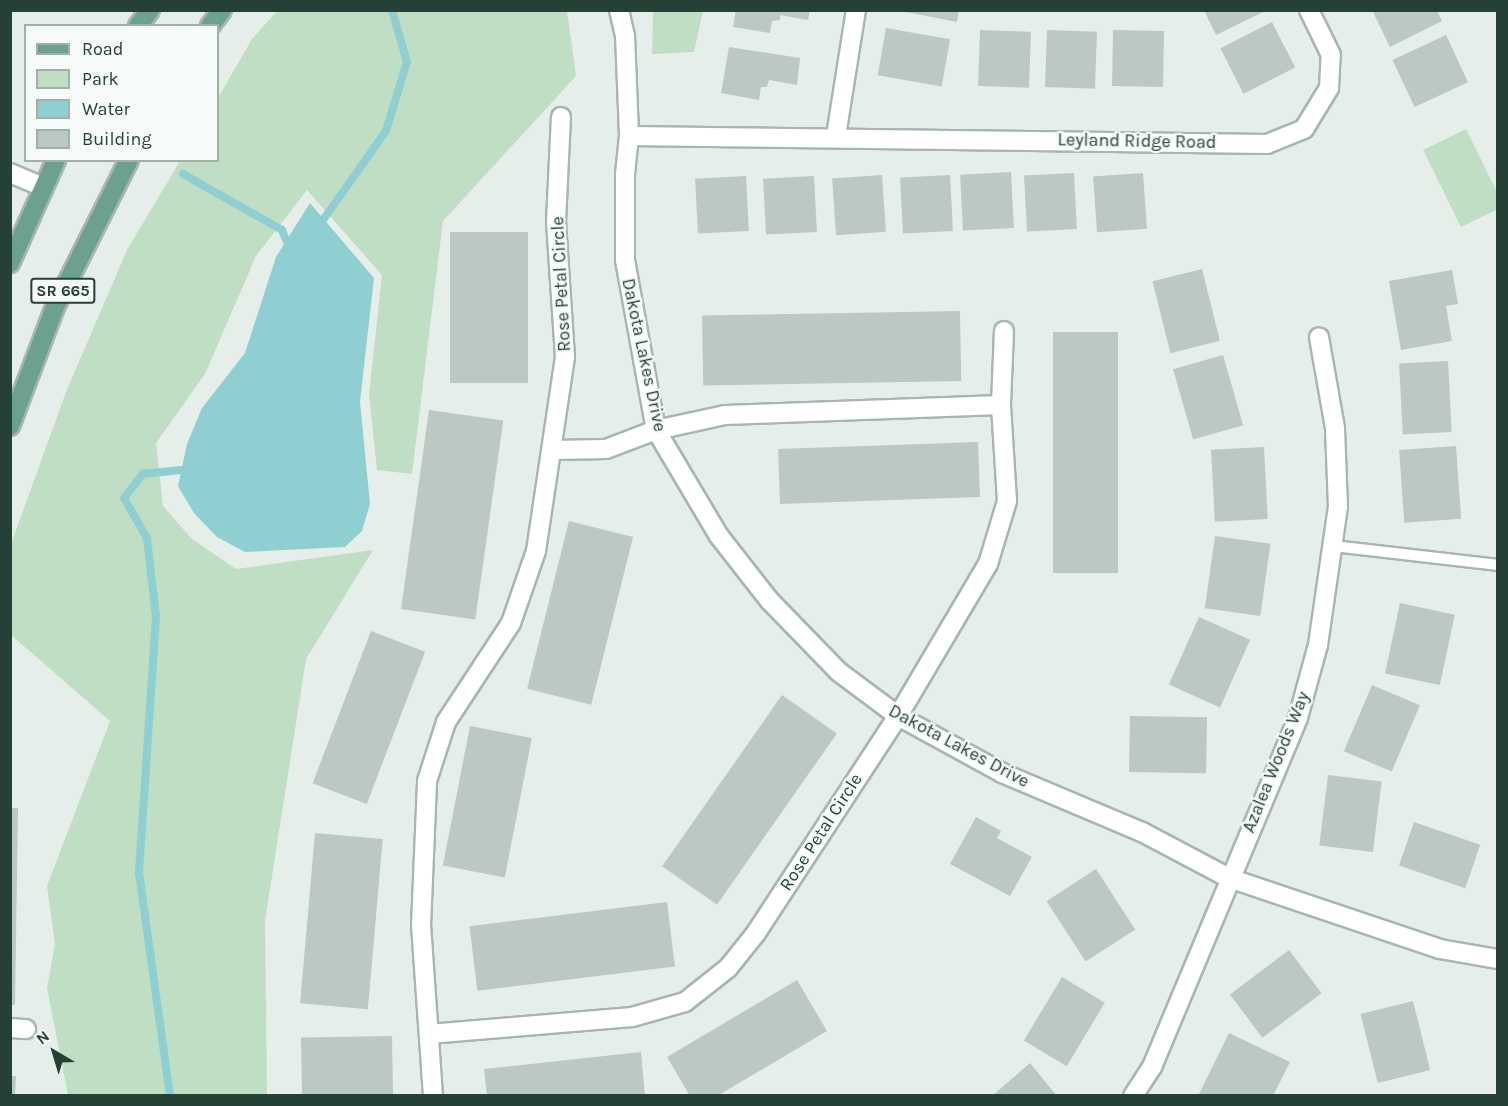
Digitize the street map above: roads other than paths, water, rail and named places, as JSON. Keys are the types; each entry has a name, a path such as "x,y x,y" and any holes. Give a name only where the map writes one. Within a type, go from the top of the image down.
{"main road":[{"path":"140,24 150,10"},
{"path":"212,24 222,10"},
{"name":"SR 665","path":"10,263 55,162"},
{"name":"SR 665","path":"10,426 55,307 128,162"}],"street":[{"name":"Dakota Lakes Drive","path":"618,10 625,35 629,136 625,175 625,260 656,430 719,536 769,600 839,672 898,716 1002,772 1142,832 1229,878 1440,949 1497,959"},
{"path":"836,136 856,10"},
{"name":"Leyland Ridge Road","path":"629,136 836,136 1267,144 1304,129 1329,88 1331,55 1309,10"},
{"name":"Rose Petal Circle","path":"432,1095 421,926 427,781 446,722 511,623 536,551 565,357 556,222 561,117"},
{"path":"10,173 43,187"},
{"name":"Rose Petal Circle","path":"429,1034 632,1017 685,1002 728,968 756,933 898,716 988,564 1007,501 1000,405 1004,331"},
{"name":"Azalea Woods Way","path":"1133,1095 1152,1067 1229,878 1298,718 1318,645 1338,507 1335,429 1319,337"},
{"path":"552,450 606,449 656,430 724,415 1000,405"}],"lane":[{"path":"1334,546 1497,565"}],"water":[{"path":"310,203 374,278 360,402 370,504 362,531 345,547 245,552 217,537 194,513 178,486 187,444 202,408 245,353 276,257"}],"waterway":[{"path":"323,220 386,131 407,62 392,10"},
{"path":"183,174 282,230 286,240"},
{"path":"170,1096 139,872 156,617 147,538 124,498 143,474 181,470"}]}
